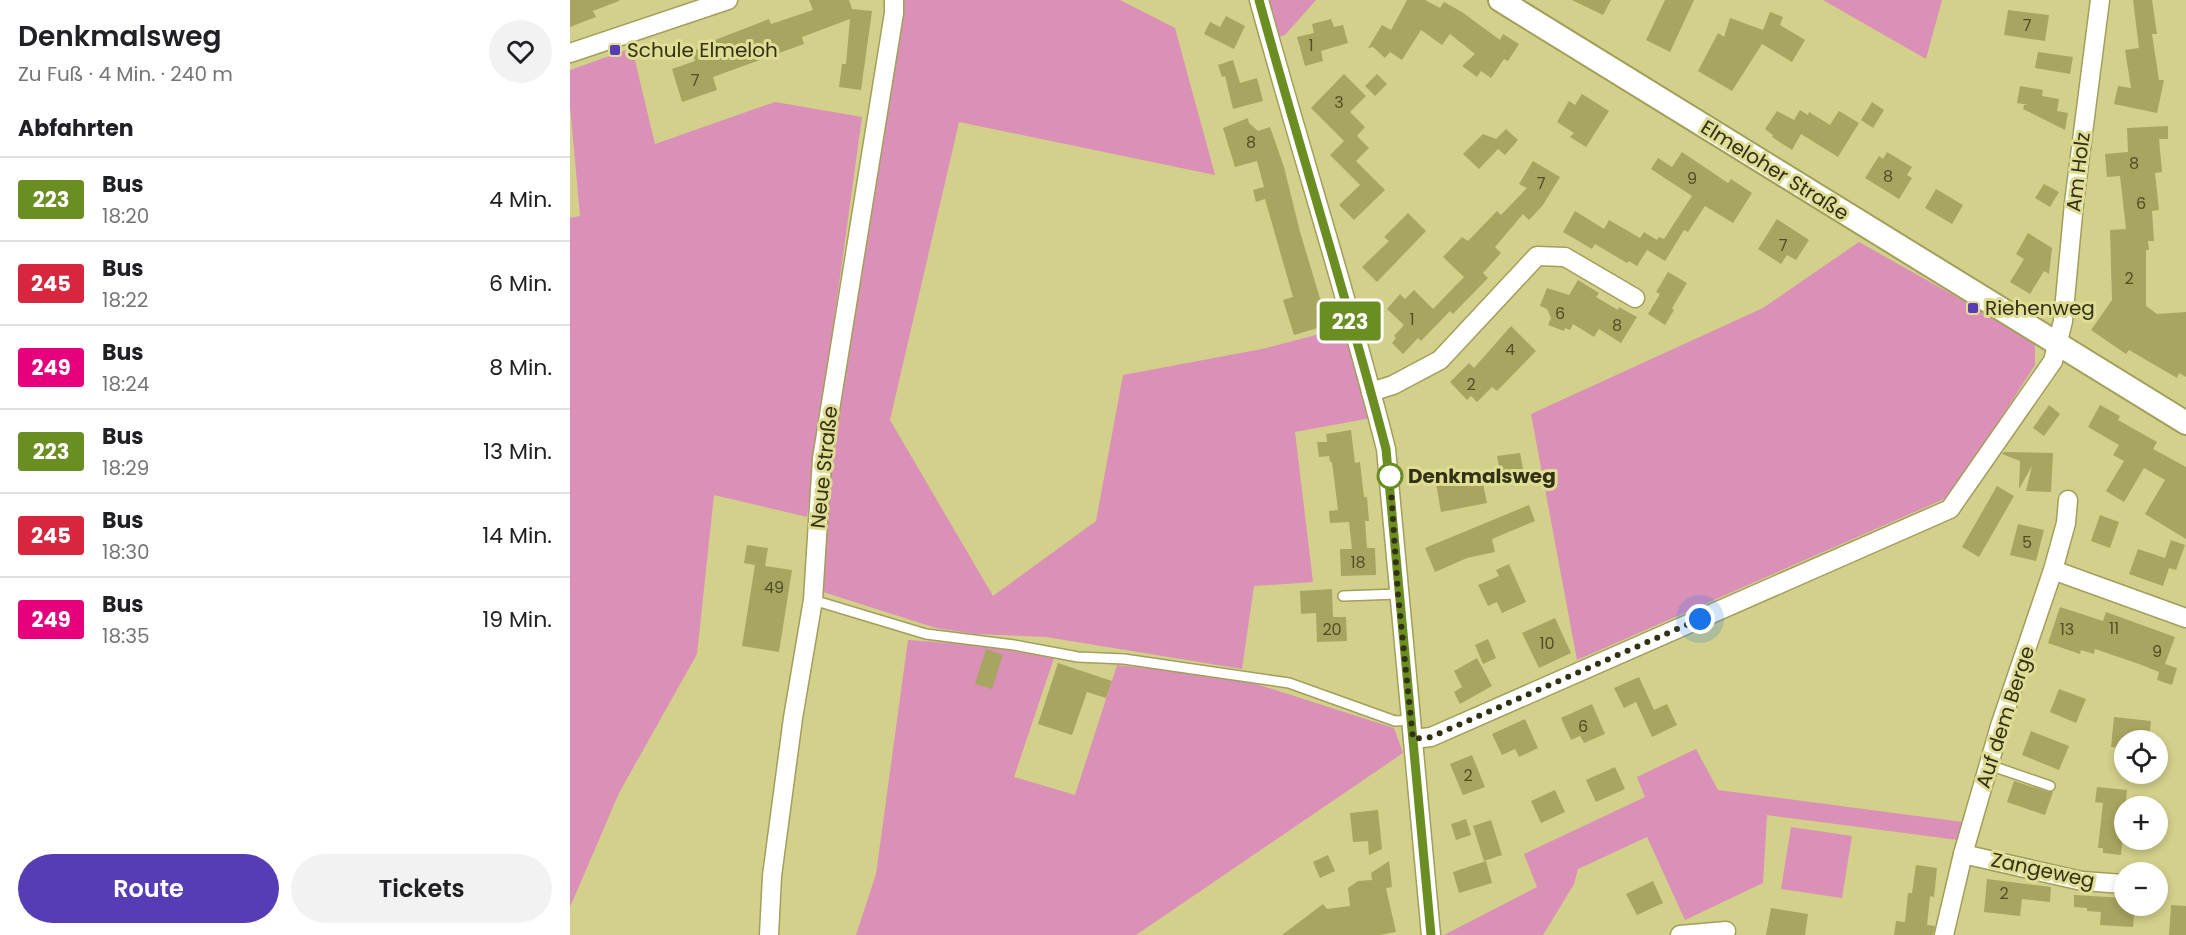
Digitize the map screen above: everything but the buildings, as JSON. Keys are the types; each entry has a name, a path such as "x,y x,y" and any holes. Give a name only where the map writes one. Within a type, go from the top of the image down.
{"street":[{"path":"570,53 728,0"},
{"name":"Neue Straße","path":"769,935 772,876 793,718 813,600 822,459 894,13 894,0"},
{"path":"1259,0 1386,449 1431,935"},
{"name":"Elmeloher Straße","path":"1500,0 2186,423"},
{"name":"Am Holz","path":"2054,341 2063,321 2074,202 2100,0"},
{"path":"1371,392 1394,385 1440,360 1537,255 1565,257 1635,298"},
{"path":"1413,739 1431,737 1950,509 2053,361 2054,341"},
{"name":"Auf dem Berge","path":"1944,935 1963,854 2000,726 2053,570 2066,523 2068,500"},
{"path":"2053,570 2186,618"},
{"name":"Zangeweg","path":"1963,854 2082,881 2114,883"},
{"path":"1680,935 1726,931"}],"lane":[{"path":"1343,597 1398,594"},
{"path":"813,600 926,634 1014,645 1078,657 1124,659 1289,683 1395,721 1412,720"},
{"path":"1989,765 2050,786"}],"shaded area":[{"path":"899,0 1120,0 1175,28 1215,175 959,122 890,420 993,596 1096,521 1123,375 1262,349 1343,328 1371,418 1295,432 1313,582 1254,586 1242,669 1046,637 975,634 936,628 823,592 827,464"},
{"path":"1267,0 1316,0 1285,35 1278,37"},
{"path":"1823,0 1942,0 1926,59"},
{"path":"632,48 655,144 775,102 862,117 807,517 714,495 697,654 619,793 570,907 570,218 580,216 570,106 570,70"},
{"path":"1859,242 2035,341 2035,365 1951,496 1577,660 1531,414 1763,308"},
{"path":"908,640 978,645 1054,658 1014,777 1075,795 1117,665 1238,678 1394,728 1403,753 1136,935 856,935 876,874"},
{"path":"1696,749 1718,790 1963,822 1958,840 1767,815 1763,883 1685,920 1647,837 1578,869 1574,884 1543,935 1444,935 1537,887 1524,854 1645,797 1637,777"},
{"path":"1791,827 1852,836 1842,898 1781,889"}],"bus line":[{"name":"223","path":"1259,0 1386,449 1431,935"}],"place":[{"name":"Schule Elmeloh","path":"615,50"},
{"name":"Riehenweg","path":"1973,308"},
{"name":"Denkmalsweg","path":"1390,476"}],"route":[{"path":"1390,476 1398,594 1413,739 1431,737 1700,619"}]}
